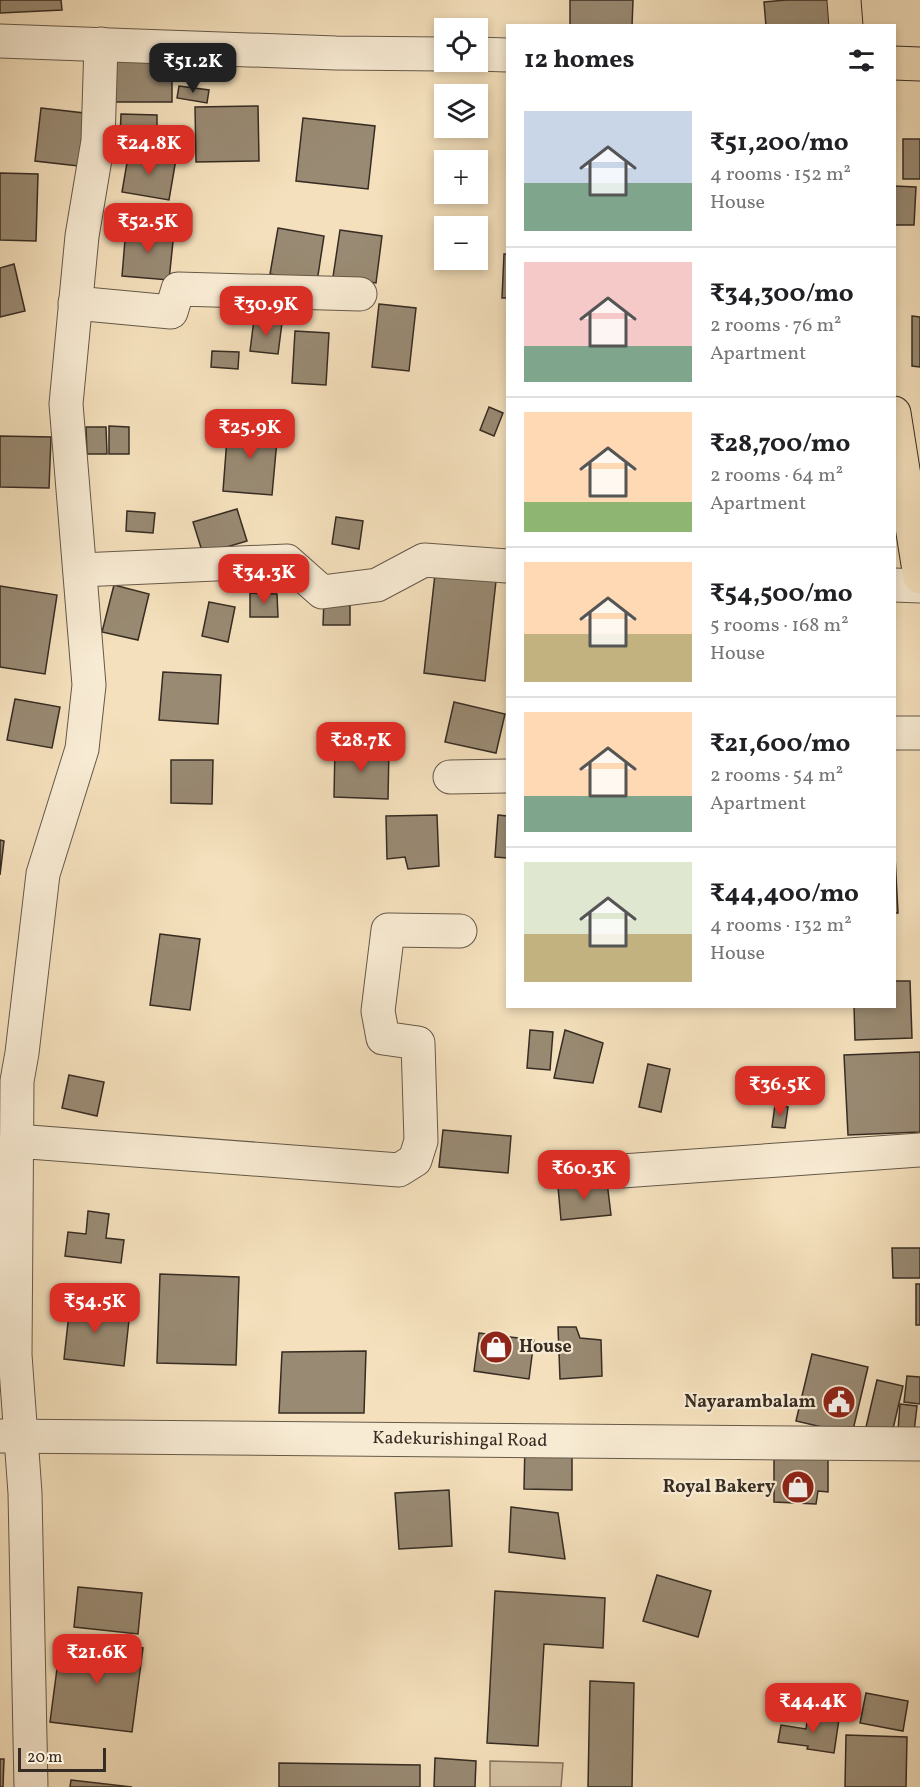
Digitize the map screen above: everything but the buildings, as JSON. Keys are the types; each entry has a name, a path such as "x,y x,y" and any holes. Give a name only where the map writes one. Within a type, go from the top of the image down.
{"main road":[{"path":"844,0 846,24"},
{"path":"896,63 920,64"},
{"path":"896,426 920,577"}],"street":[{"path":"0,41 336,53 434,54"},
{"path":"31,1787 25,1493 10,1436 15,1355 17,1081 11,1054 43,874 82,749 89,685 66,404 82,236 98,141 101,44"},
{"path":"488,54 506,55"},
{"path":"75,303 171,312 178,289 360,294"},
{"path":"80,570 287,561 322,592 377,585 424,560 506,566"},
{"path":"896,585 920,586"},
{"path":"896,733 920,733"},
{"path":"450,777 506,776"},
{"path":"16,1142 399,1170 416,1160 421,1141 418,1043 383,1038 378,1011 388,930 460,932"},
{"path":"622,1171 920,1150"},
{"name":"Kadekurishingal Road","path":"10,1436 920,1444"}],"shaded area":[{"path":"490,1761 563,1763 561,1787 490,1787"}],"place":[{"name":"House","path":"496,1347"},
{"name":"Nayarambalam","path":"839,1402"},
{"name":"Royal Bakery","path":"798,1487"}]}
